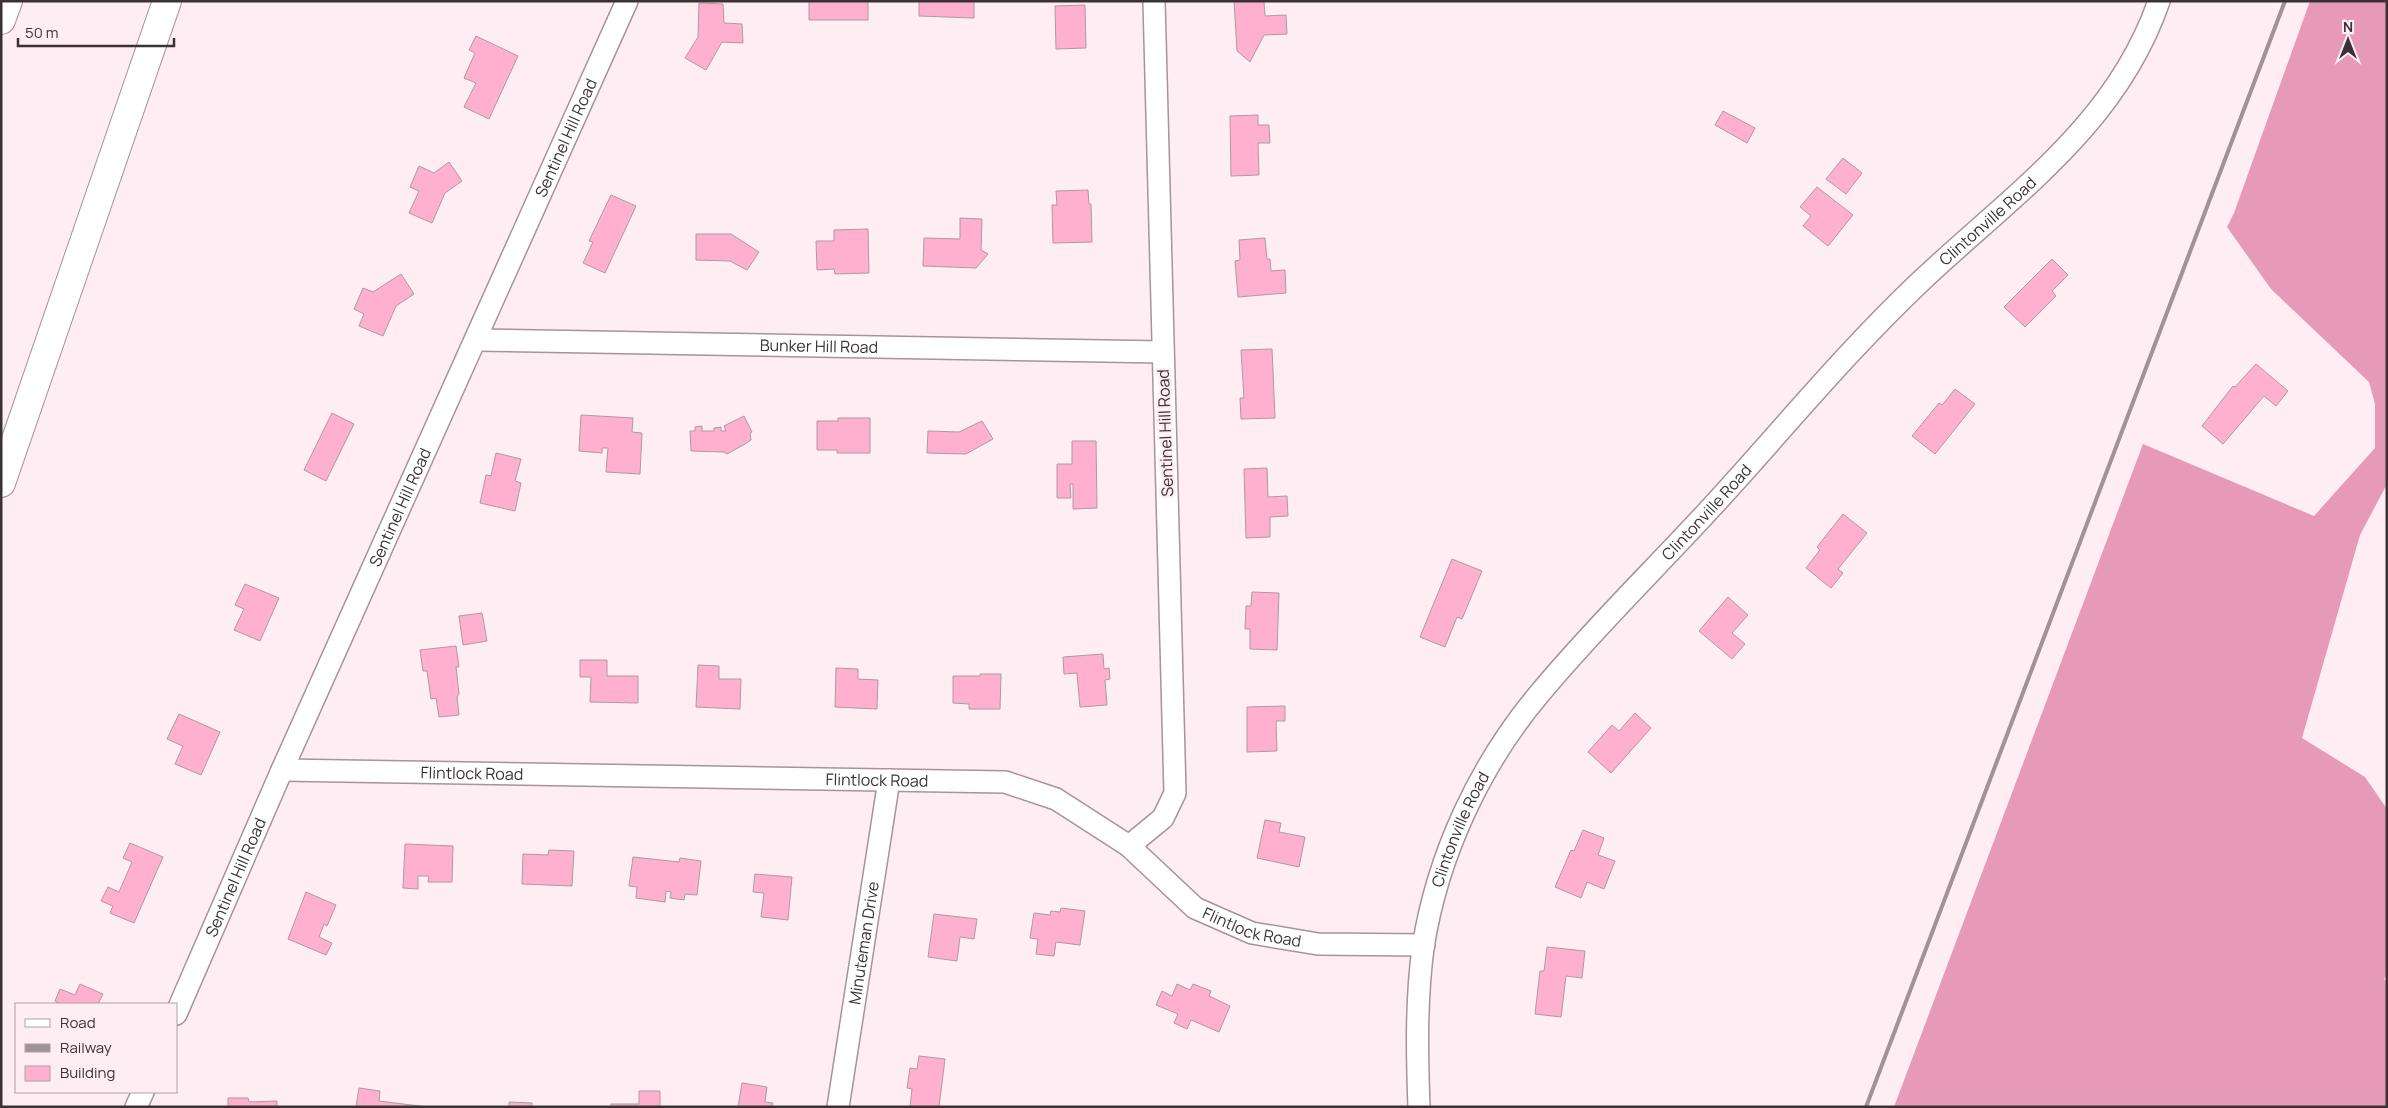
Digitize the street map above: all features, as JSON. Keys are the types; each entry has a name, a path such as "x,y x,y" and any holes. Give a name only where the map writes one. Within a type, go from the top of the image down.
{"highway":[{"path":"1,20 8,1"},
{"path":"1,483 168,1"}],"street":[{"name":"Sentinel Hill Road","path":"178,1009 282,770 477,340 627,1"},
{"name":"Sentinel Hill Road","path":"1129,846 1163,818 1175,793 1154,1"},
{"name":"Clintonville Road","path":"1419,1107 1417,1016 1424,945 1433,902 1454,836 1480,782 1520,718 1539,694 1857,346 1917,285 2033,181 2089,124 2128,71 2159,1"},
{"name":"Bunker Hill Road","path":"477,340 1163,352"},
{"name":"Flintlock Road","path":"282,770 1004,782 1056,799 1129,846 1195,908 1252,933 1318,944 1424,945"},
{"name":"Minuteman Drive","path":"838,1107 889,780"},
{"path":"136,1107 143,1093"}],"shaded area":[{"path":"2310,1 2387,1 2387,484 2360,535 2302,738 2365,777 2387,809 2387,972 2384,980 2387,981 2387,1107 1894,1107 2143,444 2314,516 2375,448 2375,404 2369,382 2271,289 2227,227 2234,213"}],"building":[{"path":"809,1 868,1 868,20 809,20"},
{"path":"919,1 974,1 974,18 919,16"},
{"path":"1234,1 1264,1 1265,16 1286,15 1287,34 1264,35 1250,62 1237,51"},
{"path":"699,3 723,4 724,23 742,24 743,43 722,42 706,70 685,58 698,37"},
{"path":"1085,5 1086,48 1056,49 1055,6"},
{"path":"476,36 518,56 489,119 464,107 476,83 464,78 475,53 469,50"},
{"path":"1723,111 1755,128 1747,143 1715,125"},
{"path":"1258,115 1258,125 1269,125 1270,143 1258,143 1259,175 1231,176 1230,116"},
{"path":"1843,158 1862,173 1846,194 1826,179"},
{"path":"449,162 462,181 445,193 432,223 409,213 419,191 410,187 419,166 434,173"},
{"path":"1817,187 1853,215 1828,246 1803,226 1811,216 1800,207"},
{"path":"1088,190 1089,204 1091,204 1092,242 1053,243 1052,205 1057,205 1056,191"},
{"path":"611,195 636,206 605,273 583,263 593,242 589,241"},
{"path":"960,218 982,219 981,250 988,254 976,268 923,266 924,238 960,239"},
{"path":"868,229 869,273 835,274 834,269 817,270 816,241 834,241 834,230"},
{"path":"696,234 731,234 759,252 747,270 730,261 696,260"},
{"path":"1265,238 1267,259 1270,259 1271,271 1285,270 1286,293 1238,297 1235,261 1240,260 1239,240"},
{"path":"2052,259 2068,275 2052,291 2056,296 2025,327 2004,307"},
{"path":"401,274 414,294 396,306 383,336 359,326 364,314 354,309 363,288 373,292"},
{"path":"1272,349 1275,418 1241,419 1240,398 1244,398 1241,350"},
{"path":"2256,364 2288,391 2276,406 2264,396 2223,444 2202,426 2233,386 2235,387"},
{"path":"1955,389 1975,404 1935,454 1912,436 1939,403 1942,405"},
{"path":"332,413 354,424 326,481 304,470"},
{"path":"581,415 633,418 632,432 642,433 640,474 606,472 608,448 602,448 602,453 579,451"},
{"path":"744,416 752,432 750,433 751,440 745,444 727,454 724,452 691,451 690,431 695,431 695,427 702,426 702,431 714,431 714,428 721,427 721,431 726,431 724,426"},
{"path":"838,418 870,418 870,453 837,453 837,450 817,450 817,421 838,421"},
{"path":"982,421 993,439 966,454 927,453 928,431 959,432"},
{"path":"1072,441 1096,441 1097,508 1073,509 1073,484 1070,484 1071,498 1057,498 1057,464 1072,464"},
{"path":"496,453 521,459 515,481 521,483 515,511 480,503 486,475 491,476"},
{"path":"1267,468 1268,497 1287,496 1288,516 1270,517 1270,537 1246,538 1244,469"},
{"path":"1843,514 1867,533 1838,569 1843,573 1831,588 1806,568 1820,550 1817,547"},
{"path":"1452,559 1482,571 1462,619 1457,617 1445,647 1420,637"},
{"path":"245,584 279,598 260,641 234,630 244,609 235,605"},
{"path":"1252,592 1279,593 1277,650 1250,649 1250,629 1245,629 1246,606 1251,606"},
{"path":"1728,597 1748,615 1732,633 1745,644 1732,659 1699,631"},
{"path":"482,613 487,641 463,645 459,616"},
{"path":"456,646 459,667 456,667 459,715 439,717 436,698 431,699 427,671 423,671 420,650"},
{"path":"1103,654 1104,669 1109,668 1110,679 1105,680 1107,705 1080,707 1077,673 1064,674 1063,657"},
{"path":"580,660 607,660 607,676 638,676 638,703 590,702 591,677 580,677"},
{"path":"698,665 719,666 719,679 741,679 740,709 696,707"},
{"path":"836,668 858,669 858,679 878,680 877,709 835,707"},
{"path":"980,674 1001,674 1000,709 969,709 969,704 953,703 953,676 980,676"},
{"path":"1285,706 1285,721 1276,721 1277,751 1247,752 1247,707"},
{"path":"1635,713 1651,728 1611,773 1588,752 1612,725 1619,731"},
{"path":"179,714 220,732 201,775 175,764 183,746 167,739"},
{"path":"1265,820 1281,823 1279,832 1305,837 1299,867 1257,858"},
{"path":"1583,830 1604,838 1598,855 1615,861 1604,889 1587,882 1581,898 1555,887 1571,850 1574,851"},
{"path":"130,843 163,857 134,923 110,913 113,906 101,901 108,887 119,892 132,862 123,858"},
{"path":"405,844 453,846 452,882 428,882 429,876 418,876 418,889 403,888"},
{"path":"549,850 574,851 572,886 522,884 523,854 548,855"},
{"path":"633,857 679,862 680,858 701,861 697,895 685,894 684,900 670,898 671,892 666,891 665,902 636,898 637,887 629,886"},
{"path":"755,874 792,877 788,920 761,917 764,893 753,892"},
{"path":"306,892 336,905 327,926 324,924 319,937 332,943 326,955 288,939"},
{"path":"1061,908 1085,911 1080,945 1056,942 1054,956 1036,954 1038,939 1030,938 1034,913 1050,915 1051,911 1060,912"},
{"path":"934,914 977,919 974,939 960,937 957,961 928,957"},
{"path":"1547,947 1585,951 1582,978 1566,976 1561,1017 1535,1014 1540,971 1544,971"},
{"path":"80,984 103,994 98,1003 59,1003 55,1001 60,989 75,995"},
{"path":"1177,984 1190,990 1193,984 1211,991 1209,996 1230,1006 1219,1032 1191,1020 1187,1029 1174,1023 1178,1014 1156,1005 1162,991 1172,996"},
{"path":"919,1056 945,1059 939,1107 910,1107 912,1089 907,1088 910,1068 917,1069"},
{"path":"742,1083 767,1087 765,1102 773,1103 772,1107 738,1107"},
{"path":"359,1088 380,1091 379,1101 428,1107 356,1107"},
{"path":"639,1091 660,1091 660,1107 611,1107 611,1104 639,1104"},
{"path":"228,1098 248,1098 249,1102 277,1101 277,1107 228,1107"},
{"path":"509,1102 532,1103 532,1107 509,1107"}],"railway":[{"path":"1866,1107 2285,1"}]}
